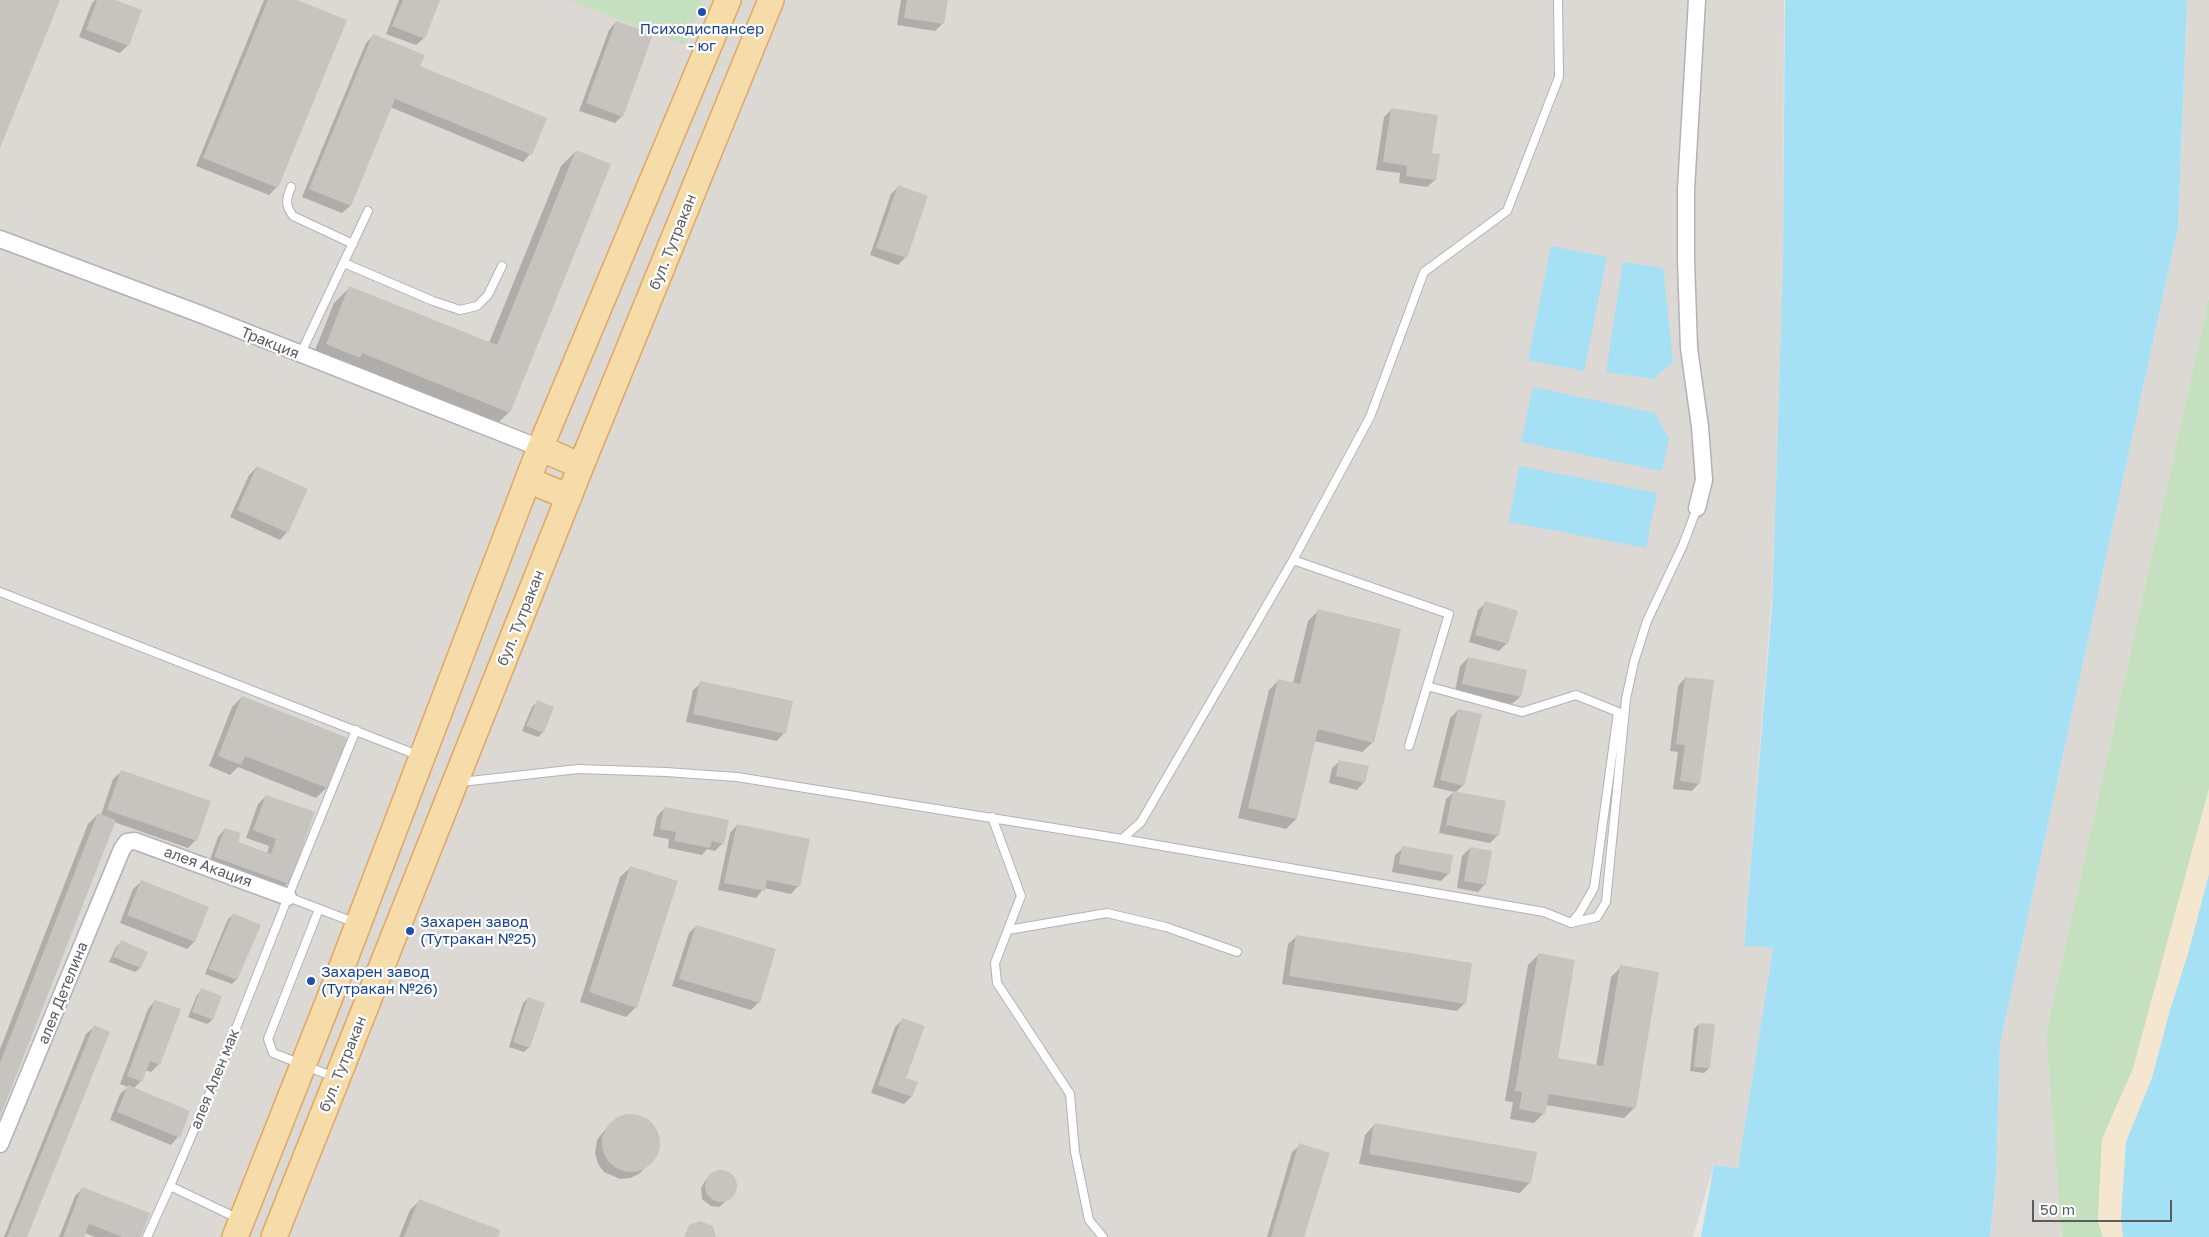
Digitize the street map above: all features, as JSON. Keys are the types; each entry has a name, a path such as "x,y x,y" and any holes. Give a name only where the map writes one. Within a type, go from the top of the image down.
{"main road":[{"path":"238,1229 358,923 540,448 728,0"},
{"name":"бул. Тутракан","path":"277,1236 581,466 771,0"},
{"path":"540,448 581,466"},
{"path":"528,480 569,497"}],"street":[{"path":"1697,0 1686,190 1686,260 1689,348 1700,427 1704,480 1697,508"},
{"name":"Тракция","path":"0,239 200,314 540,448"},
{"name":"алея Акация","path":"127,842 135,840 288,897"},
{"name":"алея Детелина","path":"0,1144 122,850 127,842"}],"lane":[{"path":"1122,839 1141,822 1293,560 1370,417 1424,272 1507,212 1559,77 1558,0"},
{"path":"292,187 286,201 288,209 293,216 353,244"},
{"path":"300,355 368,210"},
{"path":"344,263 433,301 460,310 478,306 488,294 502,266"},
{"path":"457,782 578,769 737,777 992,817 1544,912 1571,922 1597,917 1606,902 1626,699 1634,662 1648,621 1683,545 1697,508"},
{"path":"1293,560 1449,614 1409,746"},
{"path":"0,592 422,756"},
{"path":"1427,686 1522,712 1576,695 1618,712 1594,888 1579,914 1571,922"},
{"name":"алея Ален мак","path":"147,1237 217,1076 356,730"},
{"path":"992,817 1020,896 995,963 997,983 1070,1094 1075,1152 1089,1220 1103,1237"},
{"path":"288,897 358,923"},
{"path":"319,909 268,1039 273,1053 338,1079"},
{"path":"1008,930 1107,913 1166,927 1236,952"},
{"path":"170,1186 238,1229"}],"shaded area":[{"path":"0,0 1784,0 1783,298 1772,593 1744,946 1773,948 1738,1168 1714,1165 1693,1237 0,1237"},
{"path":"2187,0 2209,0 2209,297 2046,1033 2061,1209 2061,1237 1990,1237 1996,1177 2000,1044 2178,227"}],"green space":[{"path":"569,0 702,0 685,45"},
{"path":"2209,297 2209,789 2133,1069 2102,1139 2098,1221 2103,1237 2062,1237 2046,1033"},
{"path":"318,1092 321,1094 265,1237 259,1237"}],"sand":[{"path":"2209,789 2209,875 2152,1078 2126,1141 2121,1218 2123,1237 2103,1237 2098,1221 2102,1139 2133,1069"}],"water":[{"path":"1785,0 2187,0 2178,227 2000,1044 1996,1177 1990,1237 1701,1237 1714,1165 1738,1168 1773,948 1744,946 1772,607 1783,272"},
{"path":"1551,246 1607,257 1584,371 1528,360"},
{"path":"1623,262 1663,268 1673,362 1653,379 1606,372"},
{"path":"1533,387 1655,413 1669,439 1662,471 1521,442"},
{"path":"1519,466 1657,493 1646,548 1509,522"},
{"path":"2209,874 2209,1237 2123,1237 2121,1218 2126,1142 2152,1078"}],"building":[{"path":"0,0 60,0 0,148"},
{"path":"97,0 115,0 142,10 129,46 86,30"},
{"path":"268,0 297,0 347,20 278,188 203,158"},
{"path":"403,0 440,0 425,39 392,26"},
{"path":"907,0 948,0 944,24 904,18"},
{"path":"616,21 653,34 623,117 586,103"},
{"path":"373,34 425,55 420,66 547,118 532,155 395,99 351,206 309,189"},
{"path":"1391,108 1438,115 1432,153 1440,154 1436,180 1406,176 1407,166 1383,162"},
{"path":"576,150 611,164 510,413 362,353 360,358 326,344 349,286 497,345"},
{"path":"898,185 928,196 907,258 876,248"},
{"path":"257,466 308,489 288,533 237,510"},
{"path":"1485,601 1518,611 1508,644 1475,635"},
{"path":"1318,609 1401,629 1374,743 1318,729 1297,819 1248,808 1278,679 1300,684"},
{"path":"1468,657 1527,670 1521,697 1462,684"},
{"path":"1685,677 1714,680 1700,784 1680,781 1685,745 1676,744"},
{"path":"700,681 793,701 786,734 693,714"},
{"path":"242,696 348,738 327,788 245,756 241,765 218,756"},
{"path":"537,700 554,707 544,733 526,726"},
{"path":"1458,709 1482,714 1464,786 1440,780"},
{"path":"1339,760 1369,766 1365,783 1336,776"},
{"path":"121,770 211,801 197,841 107,810"},
{"path":"1453,791 1506,801 1499,836 1446,825"},
{"path":"266,795 315,812 289,884 214,857 225,828 241,833 238,842 271,854 276,839 253,830"},
{"path":"664,807 729,820 724,844 712,841 710,848 674,841 676,832 660,829"},
{"path":"98,813 116,820 0,1117 0,1063"},
{"path":"737,824 810,839 800,887 767,880 765,891 724,883"},
{"path":"1402,846 1453,855 1450,874 1399,864"},
{"path":"1470,847 1492,851 1486,885 1464,881"},
{"path":"630,866 678,881 637,1008 589,992"},
{"path":"141,880 209,907 195,942 127,915"},
{"path":"233,913 261,925 237,980 209,969"},
{"path":"696,925 776,949 760,1003 679,979"},
{"path":"1296,935 1472,963 1466,1004 1289,976"},
{"path":"121,940 148,952 141,968 113,957"},
{"path":"1538,953 1575,960 1558,1058 1603,1066 1620,965 1659,972 1636,1108 1549,1094 1545,1114 1519,1109 1522,1092 1515,1091"},
{"path":"201,988 222,996 213,1020 192,1012"},
{"path":"528,997 545,1003 530,1048 513,1042"},
{"path":"155,1000 181,1009 160,1065 150,1061 142,1082 127,1076"},
{"path":"902,1018 925,1026 906,1078 918,1082 912,1097 878,1085"},
{"path":"1699,1023 1715,1024 1710,1068 1694,1067"},
{"path":"94,1025 110,1032 27,1237 7,1237"},
{"path":"128,1085 190,1111 180,1138 117,1112"},
{"path":"631,1114 642,1116 655,1127 660,1143 658,1154 647,1167 631,1172 620,1170 607,1159 602,1143 604,1132 615,1119"},
{"path":"1374,1123 1537,1152 1531,1183 1369,1154"},
{"path":"1299,1143 1330,1153 1304,1237 1271,1237"},
{"path":"721,1170 727,1171 732,1175 736,1180 736,1192 732,1197 727,1201 721,1202 715,1201 710,1197 706,1192 705,1186 706,1180 710,1175 715,1171"},
{"path":"82,1187 150,1213 141,1237 122,1237 89,1224 84,1237 63,1237"},
{"path":"419,1199 500,1230 498,1237 404,1237"},
{"path":"700,1221 713,1226 716,1237 684,1237 689,1225"}],"place":[{"name":"Психодиспансер - юг","path":"702,12"},
{"name":"Захарен завод (Тутракан №25)","path":"410,931"},
{"name":"Захарен завод (Тутракан №26)","path":"311,981"}]}
